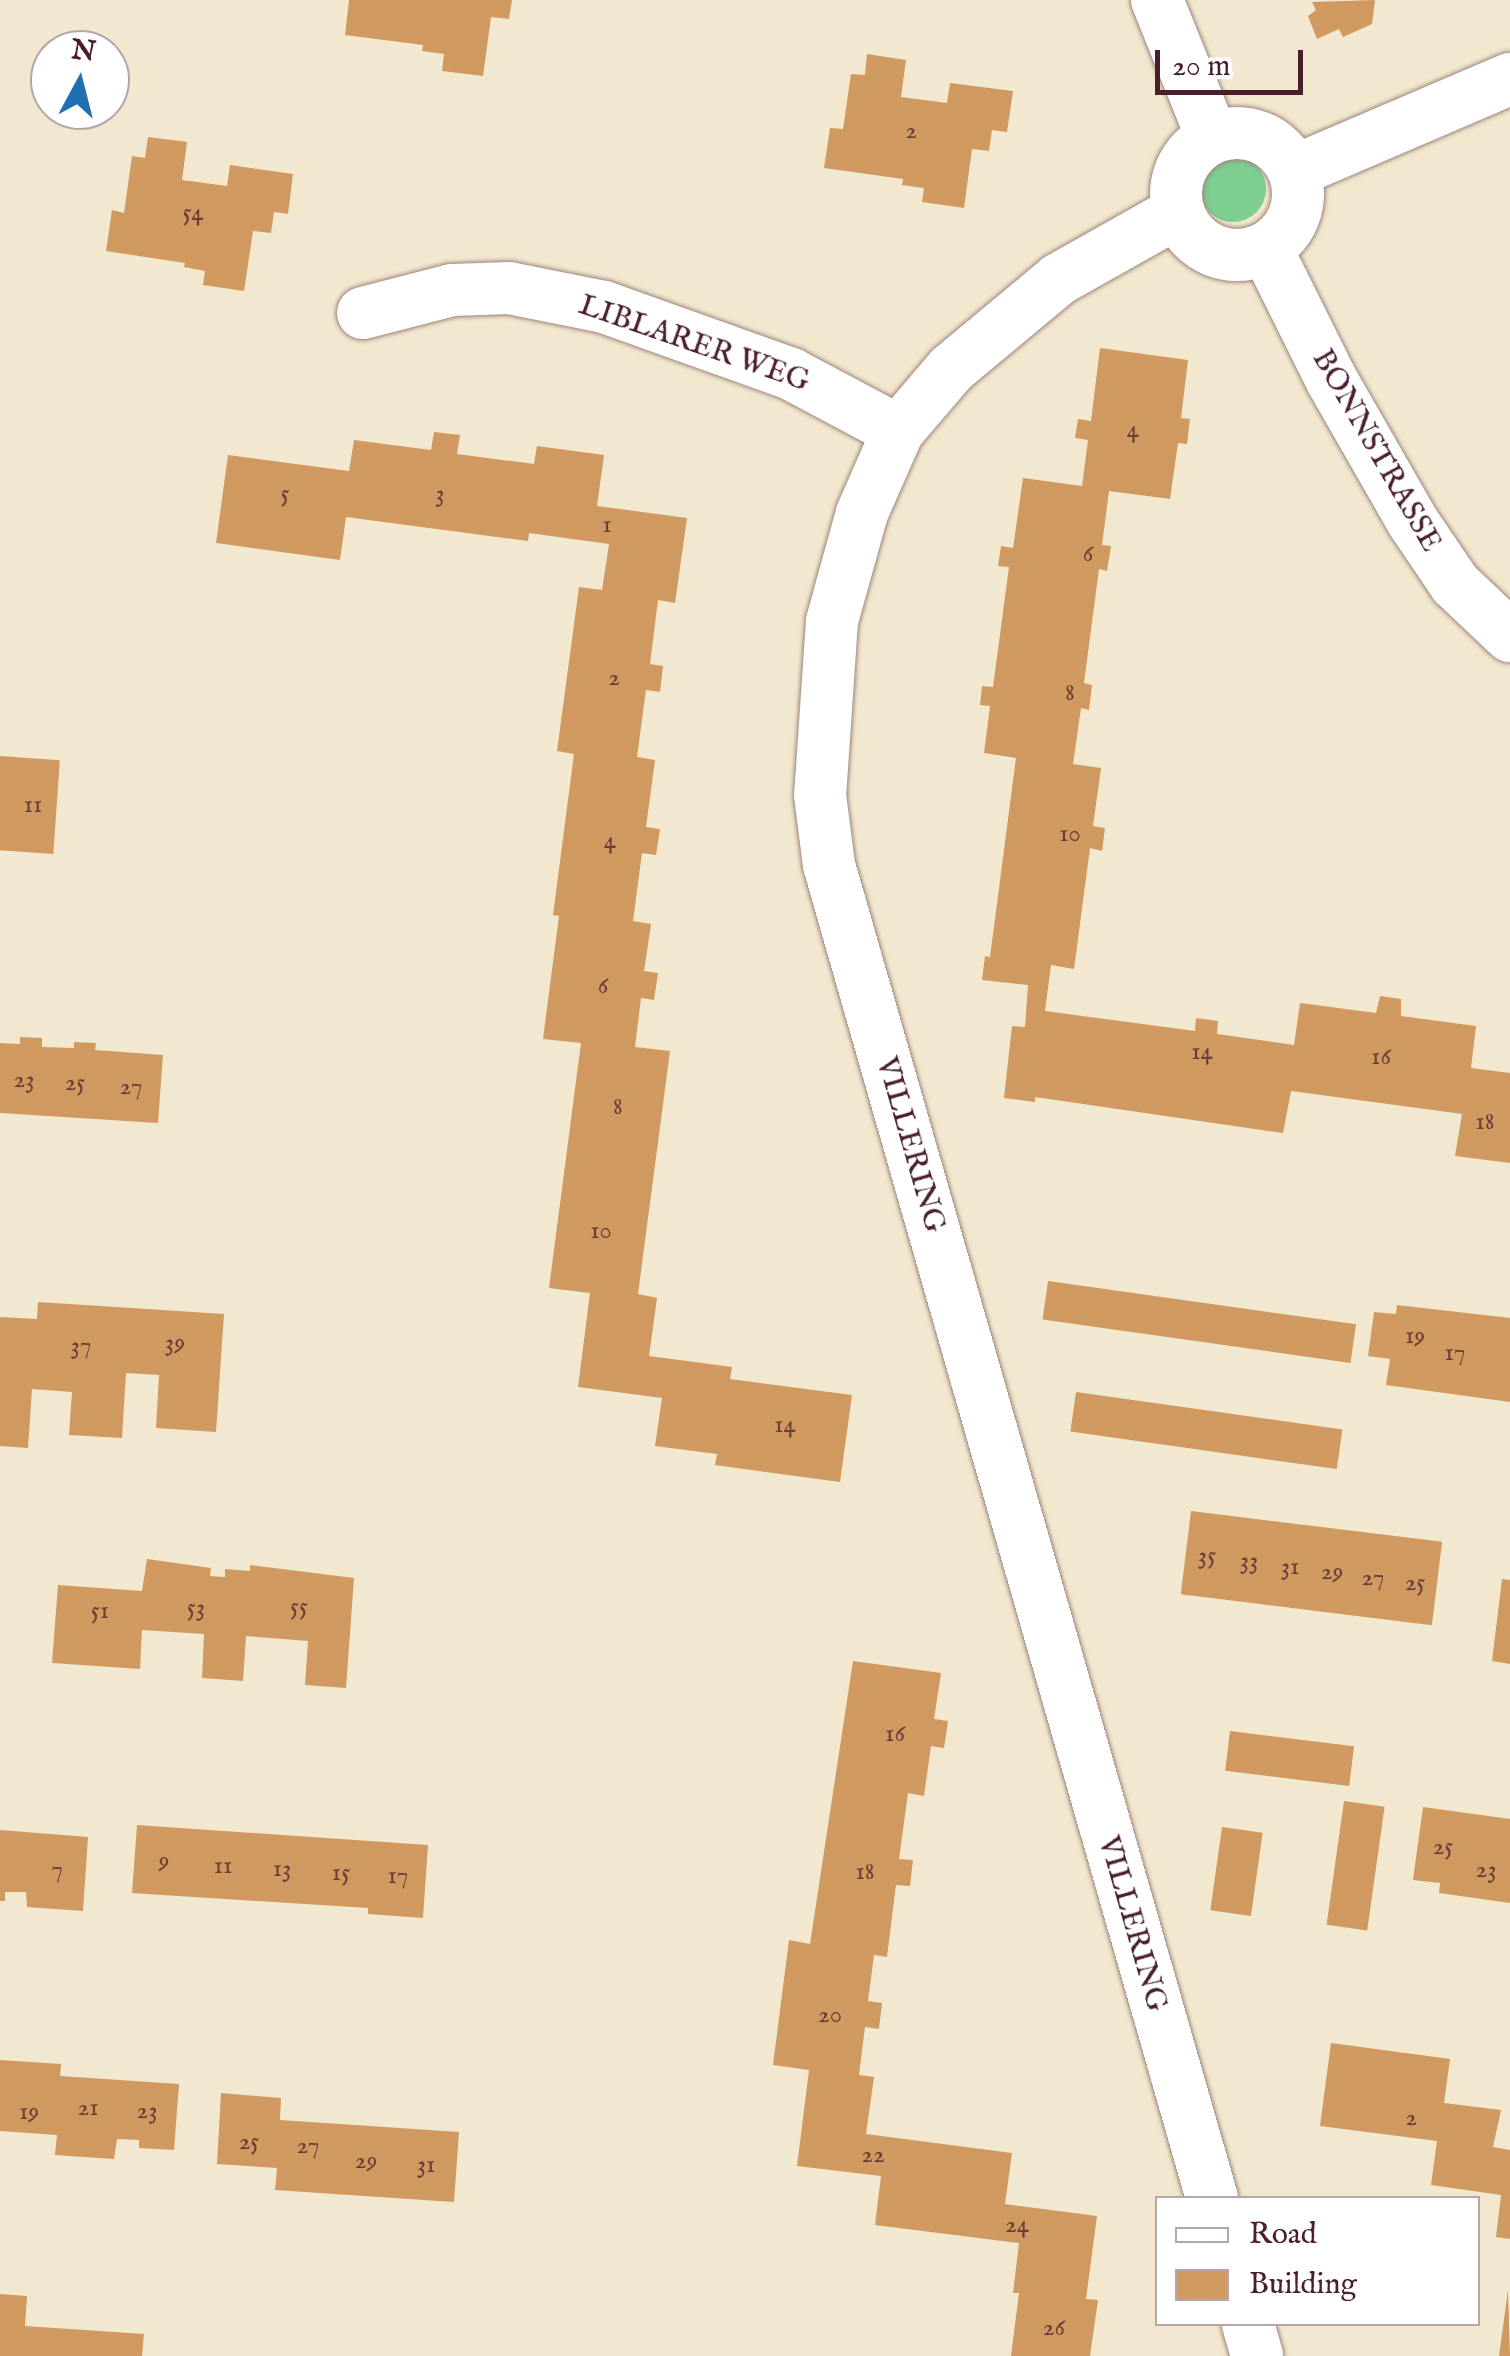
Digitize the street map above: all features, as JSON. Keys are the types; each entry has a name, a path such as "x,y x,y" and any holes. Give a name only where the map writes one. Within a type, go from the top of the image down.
{"street":[{"path":"1157,0 1212,137"},
{"path":"1295,172 1510,79"},
{"path":"1235,132 1258,136 1278,148 1295,172 1298,195 1292,221 1266,248 1240,255 1214,251 1192,236 1178,212 1175,190 1181,168 1194,150 1212,137 1235,132"},
{"name":"VILLERING","path":"1178,212 1059,278 952,369 898,431 862,513 832,621 820,796 829,864 1211,2196"},
{"name":"BONNSTRASSE","path":"1266,248 1331,379 1413,522 1456,584 1510,636"},
{"name":"LIBLARER WEG","path":"363,314 452,290 509,288 604,306 791,374 898,431"},
{"path":"1249,2326 1258,2356"}],"green space":[{"path":"1233,156 1257,165 1266,189 1257,213 1233,222 1209,213 1200,189 1209,165"}],"building":[{"path":"349,0 512,0 509,19 491,17 483,76 442,71 444,54 422,51 423,45 345,35"},
{"path":"1375,0 1372,24 1343,37 1339,29 1317,39 1308,16 1316,10 1312,2"},
{"path":"867,54 906,60 901,97 947,103 950,83 1013,91 1007,132 992,130 989,151 972,149 964,208 922,202 924,188 902,185 903,179 824,168 830,128 843,129 851,74 865,75"},
{"path":"148,137 187,142 182,180 227,186 230,165 293,174 288,214 274,212 271,233 253,231 244,291 203,285 205,271 184,267 185,263 106,251 112,210 124,213 132,156 145,158"},
{"path":"1100,348 1188,360 1181,418 1190,419 1187,444 1178,443 1170,499 1109,491 1102,545 1111,546 1107,571 1099,569 1084,683 1092,685 1089,710 1081,708 1073,764 1101,768 1093,826 1105,828 1102,851 1090,848 1074,969 1051,965 1045,1011 1195,1031 1196,1018 1218,1021 1217,1034 1294,1045 1300,1003 1376,1013 1380,996 1401,999 1401,1016 1476,1026 1471,1068 1510,1073 1510,1163 1455,1156 1462,1114 1291,1091 1283,1133 1035,1097 1035,1102 1004,1098 1012,1026 1025,1027 1028,985 982,980 985,956 990,957 1016,758 984,753 990,706 980,705 982,686 993,687 1009,567 998,566 1001,546 1013,548 1023,478 1082,486 1088,440 1075,438 1078,419 1091,421"},
{"path":"434,432 460,435 457,454 534,464 537,446 604,455 597,506 687,518 675,603 658,600 650,664 663,666 660,692 646,690 637,757 655,760 646,827 660,829 656,855 642,853 633,921 651,924 644,971 658,973 654,1000 641,998 635,1047 670,1051 638,1294 657,1298 649,1356 732,1367 730,1379 852,1395 840,1482 715,1465 717,1454 655,1446 662,1398 578,1387 590,1293 549,1288 581,1043 543,1039 559,916 553,915 574,754 557,751 579,587 602,590 609,544 529,533 528,541 346,517 340,560 216,543 228,455 349,471 354,440 431,450"},
{"path":"0,756 60,760 53,854 0,850"},
{"path":"20,1037 42,1038 42,1047 74,1048 74,1042 96,1043 95,1050 163,1055 158,1123 0,1113 0,1043 20,1044"},
{"path":"1048,1281 1356,1324 1351,1363 1043,1320"},
{"path":"38,1302 224,1314 216,1432 156,1428 159,1375 126,1373 122,1438 69,1435 72,1392 32,1389 28,1448 0,1446 0,1317 37,1319"},
{"path":"1397,1305 1510,1318 1510,1402 1386,1385 1390,1359 1368,1356 1374,1312 1396,1314"},
{"path":"1076,1392 1342,1429 1337,1469 1070,1432"},
{"path":"1191,1511 1442,1542 1432,1625 1181,1594"},
{"path":"147,1559 211,1568 210,1576 225,1577 225,1569 250,1571 250,1565 354,1578 346,1688 305,1685 308,1641 246,1636 243,1681 202,1678 204,1634 142,1630 140,1669 52,1663 58,1585 142,1591"},
{"path":"1502,1579 1510,1580 1510,1664 1492,1661"},
{"path":"853,1661 941,1673 934,1719 948,1721 944,1748 931,1746 924,1796 908,1793 899,1859 913,1860 910,1886 896,1885 887,1957 874,1955 868,2001 882,2003 879,2029 865,2027 859,2075 874,2077 866,2134 1012,2153 1005,2204 1097,2216 1086,2299 1098,2300 1090,2356 1011,2356 1019,2293 1013,2293 1019,2243 875,2225 881,2176 797,2166 809,2070 773,2065 789,1940 810,1944"},
{"path":"1230,1731 1354,1746 1349,1786 1225,1771"},
{"path":"1344,1801 1385,1807 1367,1930 1327,1925"},
{"path":"1423,1807 1510,1819 1510,1903 1439,1893 1440,1883 1413,1880"},
{"path":"137,1825 428,1845 423,1918 368,1914 368,1908 132,1893"},
{"path":"1222,1827 1263,1833 1251,1916 1210,1910"},
{"path":"0,1830 88,1837 83,1911 27,1907 26,1892 5,1892 5,1901 0,1901"},
{"path":"1331,2043 1450,2059 1444,2103 1501,2110 1493,2147 1510,2150 1510,2239 1496,2237 1501,2195 1431,2185 1437,2141 1320,2126"},
{"path":"0,2060 61,2064 60,2076 179,2084 174,2150 139,2148 139,2140 117,2139 114,2159 55,2155 57,2135 0,2131"},
{"path":"221,2093 281,2098 280,2120 459,2132 454,2202 275,2190 277,2168 217,2164"},
{"path":"1508,2290 1510,2356 1499,2356"},
{"path":"0,2294 27,2296 25,2326 144,2334 142,2356 0,2356"}]}
